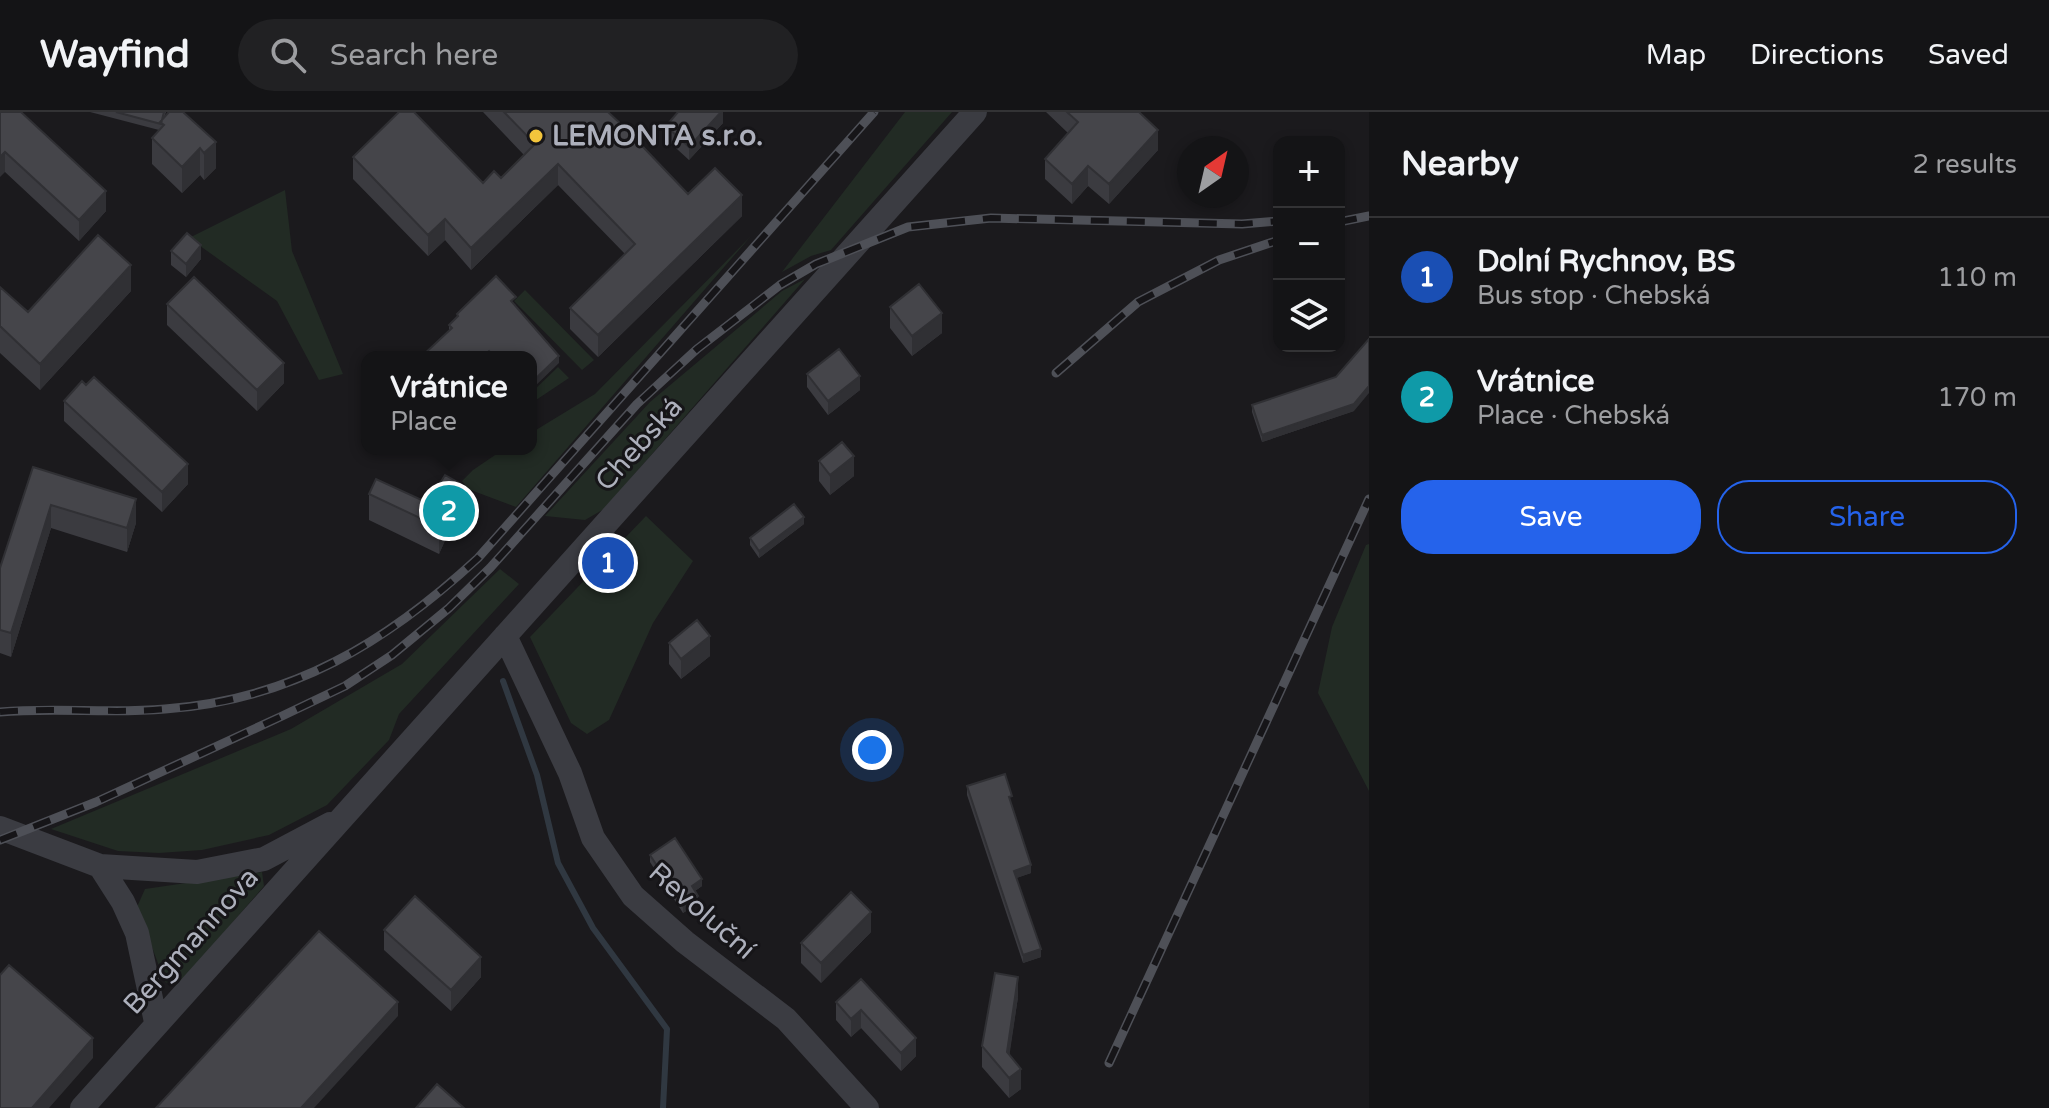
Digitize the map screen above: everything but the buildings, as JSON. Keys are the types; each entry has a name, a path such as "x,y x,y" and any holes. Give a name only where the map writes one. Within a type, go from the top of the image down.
{"street":[{"name":"Chebská","path":"346,815 975,112"},
{"name":"Revoluční","path":"505,636 570,773 593,838 633,896 685,942 786,1019 867,1108"},
{"path":"0,828 100,866 197,872 264,859 346,815"},
{"name":"Bergmannova","path":"82,1108 156,1022 346,815"},
{"path":"100,866 123,902 137,933 156,1022"}],"shaded area":[{"path":"905,112 952,112 831,250 811,256 782,272"},
{"path":"285,190 292,251 343,374 319,380 277,301 189,238"},
{"path":"751,236 516,507 468,489 462,481 495,455 537,455 537,429 595,394"},
{"path":"805,279 604,509 585,520 545,516 650,402 782,291"},
{"path":"525,290 594,360 582,370 514,301"},
{"path":"558,367 569,378 537,399 537,387"},
{"path":"646,516 693,561 653,623 609,720 587,734 571,723 530,637"},
{"path":"1369,544 1369,791 1318,693 1332,627"},
{"path":"500,569 519,584 399,714 389,740 327,805 269,835 202,850 159,853 118,851 51,829 291,729 402,664"},
{"path":"262,872 264,886 178,986 165,982 137,907 145,889"}],"waterway":[{"path":"503,681 537,775 558,863 593,928 667,1029 663,1108"}],"railway":[{"path":"0,712 165,709 255,693 335,662 409,616 478,558 874,112"},
{"path":"1345,221 1369,216"},
{"path":"0,840 96,802 280,717 345,686 392,655 449,608 490,568 637,404 697,349 780,285 816,264 908,227 991,218 1242,224 1273,221"},
{"path":"1056,373 1138,302 1219,260 1273,242"},
{"path":"1109,1063 1369,499"}],"place":[{"name":"LEMONTA s.r.o.","path":"536,136"},
{"name":"Vrátnice","path":"449,511"},
{"name":"Dolní Rychnov, BS","path":"608,563"}]}
